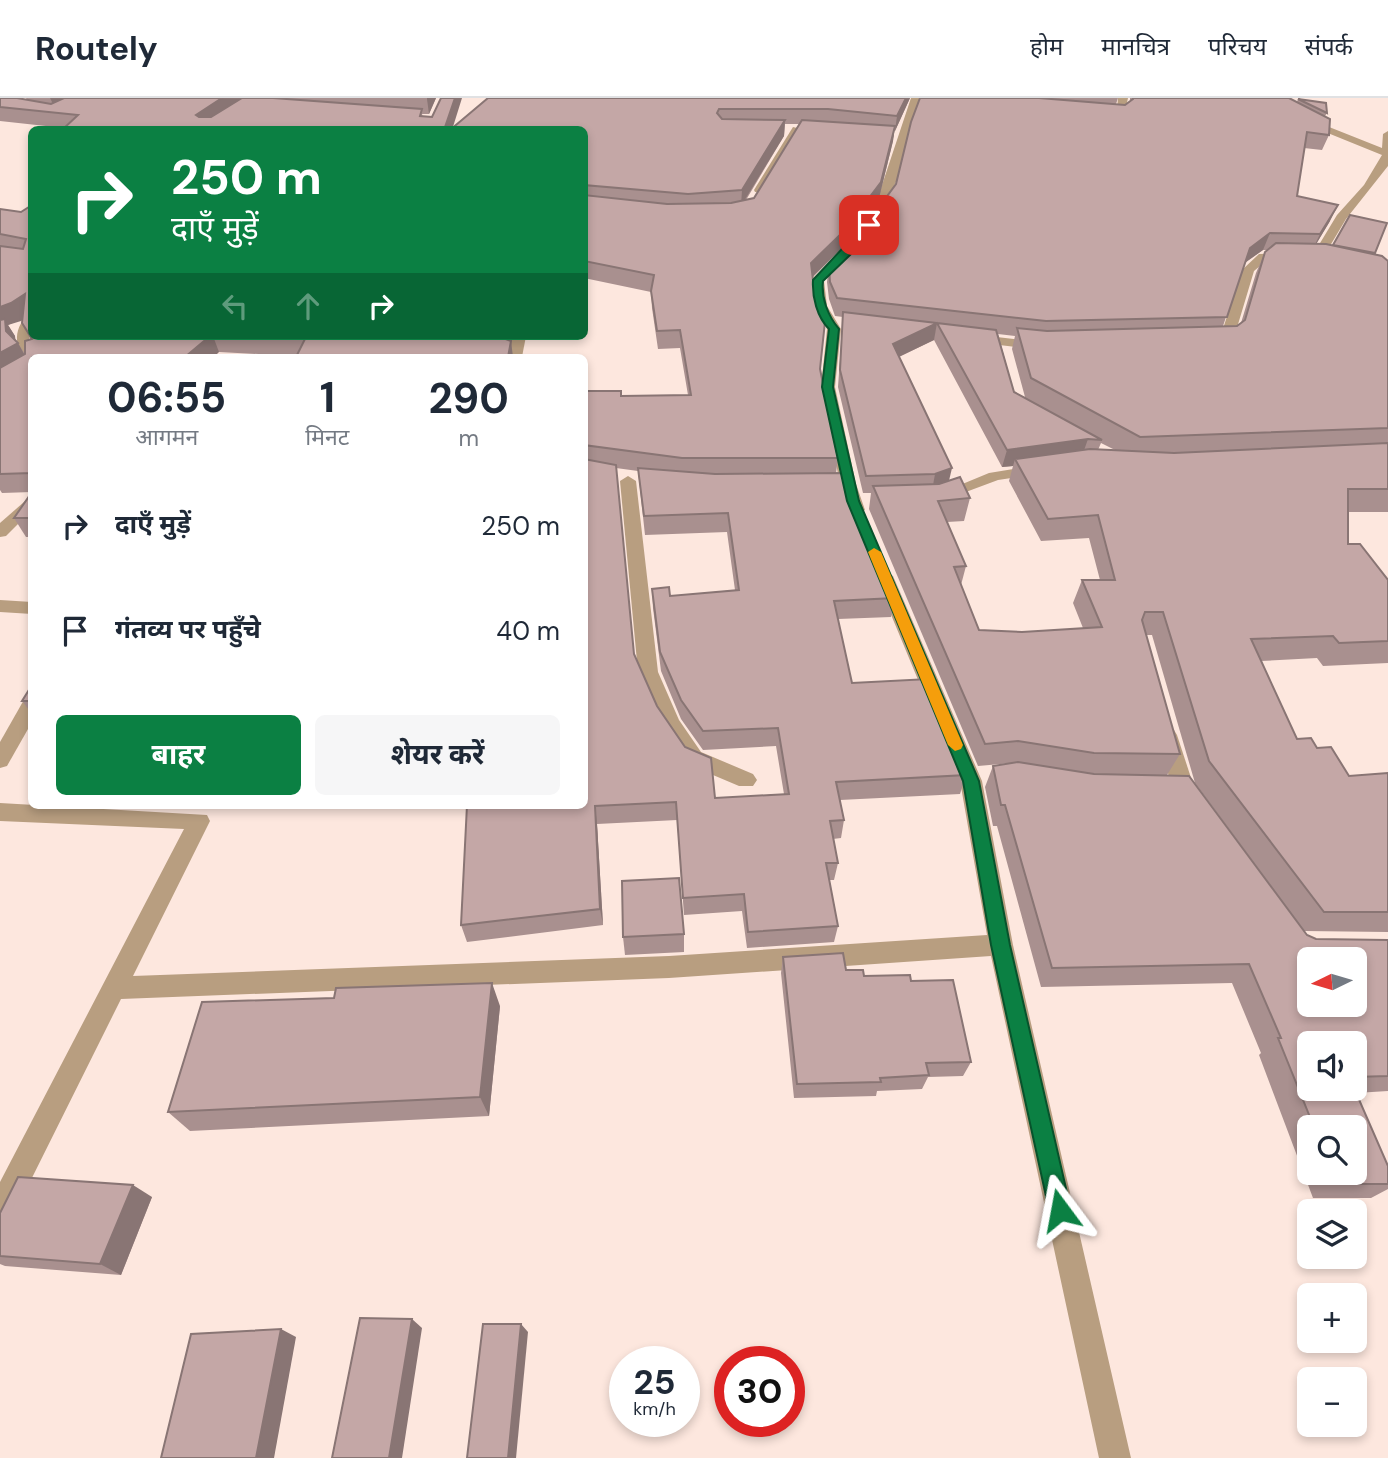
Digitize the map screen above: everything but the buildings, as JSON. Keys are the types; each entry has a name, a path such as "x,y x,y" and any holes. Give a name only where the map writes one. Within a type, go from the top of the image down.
{"street":[{"path":"869,225 886,200 895,137 920,98"},
{"path":"1094,112 1121,114 1123,98"},
{"path":"1266,98 1311,123 1385,153"},
{"path":"754,199 801,129 783,129"},
{"path":"1199,342 1226,341 1248,271 1263,257 1322,259 1341,217 1368,187 1387,160 1385,153 1388,134"},
{"path":"855,243 818,280 817,292 827,321 834,329 828,387 850,492 867,536"},
{"path":"827,321 853,324"},
{"path":"23,324 23,349 29,354"},
{"path":"960,337 1002,348 1054,346"},
{"path":"920,499 934,499 995,476 1057,467"},
{"path":"628,480 648,673 670,723 694,758 746,780"},
{"path":"0,532 28,504"},
{"path":"877,559 981,778 1000,945 1115,1458"},
{"path":"0,606 28,608"},
{"path":"0,760 28,709"},
{"path":"1160,710 1183,787 1199,809"},
{"path":"1158,786 1183,787"},
{"path":"0,813 200,821 0,1212"},
{"path":"115,988 574,974 803,961 1000,945"}],"slow traffic":[{"path":"874,552 955,745"}],"route":[{"path":"869,225 848,252 818,280 817,292 827,321 834,329 828,387 853,501 971,781 1000,945 1060,1210"}]}
